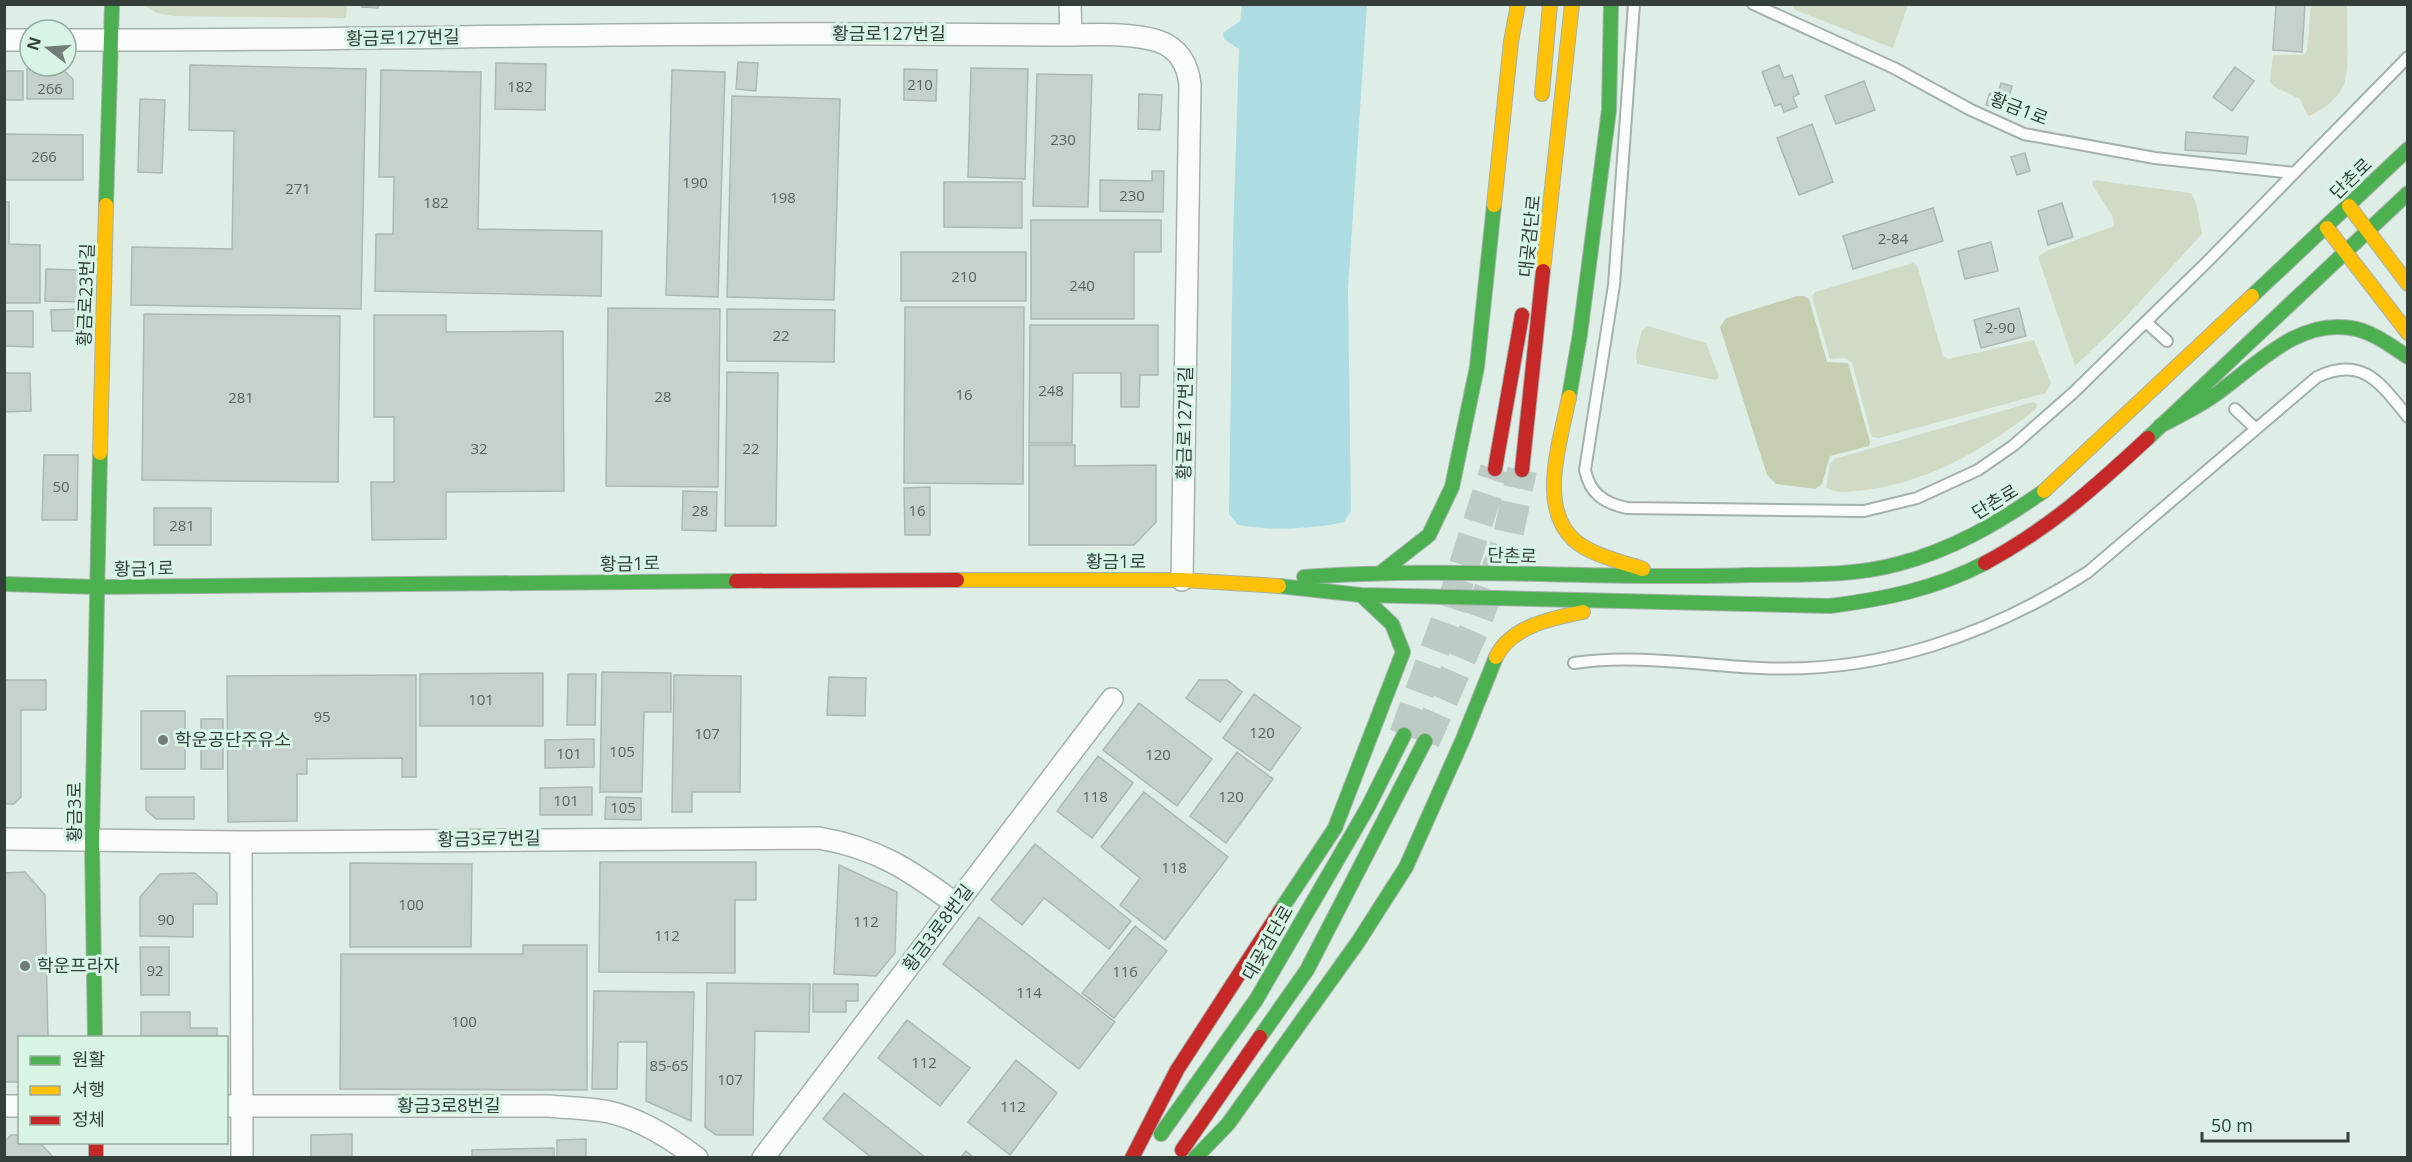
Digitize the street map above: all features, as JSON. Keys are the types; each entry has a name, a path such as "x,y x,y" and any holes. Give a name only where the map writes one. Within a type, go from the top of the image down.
{"main road":[{"name":"황금로23번길","path":"96,587 112,4"},
{"path":"1383,571 1429,535 1452,487 1477,366 1510,54 1518,4"},
{"path":"1540,111 1550,4"},
{"name":"대곶검단로","path":"1522,470 1572,4"},
{"path":"1611,4 1609,90 1580,334 1553,486 1560,522 1575,541 1603,555 1668,578"},
{"name":"단촌로","path":"1469,572 1668,578 1861,572 1929,555 1999,522 2028,505 2082,460 2408,149"},
{"path":"1195,1158 1235,1114 1358,942 1406,867 1463,739 1497,653 1521,631 1551,618 1648,602 1830,606 1891,598 1961,575 2022,543 2062,515 2160,426 2408,192"},
{"path":"2349,206 2408,284"},
{"path":"2327,228 2408,333"},
{"name":"대곶검단로","path":"1495,469 1523,301"},
{"path":"2160,426 2201,405 2291,337 2310,330 2326,326 2356,328 2384,340 2408,357"},
{"name":"황금1로","path":"1256,583 1342,572 1469,572"},
{"name":"황금1로","path":"4,585 96,587 795,580 1182,580 1256,583 1361,595 1648,602"},
{"name":"황금3로","path":"95,1036 92,840 96,587"},
{"path":"1132,1158 1177,1070 1335,828 1403,652 1392,624 1361,595"},
{"name":"대곶검단로","path":"1145,1158 1256,1000 1368,807 1404,735"},
{"path":"1177,1158 1307,970 1425,741"}],"street":[{"path":"1071,4 1071,35"},
{"name":"황금로127번길","path":"78,40 674,33 1071,35 1137,37 1173,48 1189,70 1190,110 1186,226 1182,580"},
{"name":"황금3로8번길","path":"763,1158 1112,699"},
{"name":"황금3로7번길","path":"4,839 241,842 819,838 871,850 894,861 957,904"},
{"path":"241,842 234,1106 242,1158"},
{"name":"황금3로8번길","path":"234,1106 548,1106 587,1109 610,1112 658,1132 697,1158"}],"lane":[{"path":"1634,4 1614,285 1585,470 1593,492 1613,505 1638,508 1864,511 1908,501 1978,470 2039,425 2146,322 2408,57"},
{"name":"황금1로","path":"1753,4 1894,68 1971,110 2024,134 2155,158 2294,173"},
{"path":"1609,90 1627,90"},
{"path":"2146,322 2167,341"},
{"path":"1574,663 1625,659 1762,668 1827,668 1877,661 1931,647 2015,612 2058,591 2088,572 2317,377 2344,368 2359,370 2373,378 2408,417"},
{"path":"2235,409 2255,428"}],"green space":[{"path":"347,4 346,18 173,16 157,13 144,5"},
{"path":"1791,4 1908,5 1893,48 1795,10"},
{"path":"2311,5 2347,5 2348,53 2345,81 2340,92 2325,107 2308,116 2300,99 2275,87 2270,82 2273,55 2303,55 2307,51"},
{"path":"2093,180 2191,193 2196,203 2202,234 2122,321 2075,366 2038,257 2046,251 2114,226 2113,217 2092,184"},
{"path":"1913,263 1917,265 1943,356 1948,359 2034,340 2051,383 2046,393 1879,438 1872,437 1852,363 1846,358 1830,359 1812,297 1815,292"},
{"path":"1797,296 1809,299 1827,362 1848,363 1870,442 1869,446 1830,456 1822,484 1815,489 1776,484 1767,475 1720,327 1726,318"},
{"path":"1648,326 1706,343 1719,377 1716,380 1637,364 1636,354 1642,330"},
{"path":"2033,402 2037,404 2036,409 1996,438 1930,473 1882,487 1857,491 1837,492 1826,487 1830,464 1834,459"}],"water":[{"path":"1242,5 1367,5 1348,288 1351,511 1344,522 1319,526 1263,528 1238,525 1229,514 1233,238 1239,49 1224,39 1223,33 1240,21"}],"building":[{"path":"362,4 378,4 378,8 362,7"},
{"path":"714,4 770,4 770,5"},
{"path":"2276,4 2305,4 2302,52 2273,50"},
{"path":"738,62 758,63 756,91 736,89"},
{"path":"496,63 546,64 545,110 495,109"},
{"path":"190,65 366,69 361,309 131,305 132,247 232,249 234,131 189,130"},
{"path":"1779,65 1784,78 1792,75 1799,94 1793,97 1797,107 1784,112 1781,104 1775,106 1762,72"},
{"path":"2235,67 2254,81 2232,111 2213,97"},
{"path":"971,68 1028,69 1025,179 968,177"},
{"path":"904,69 937,70 936,101 904,100"},
{"path":"381,70 481,72 478,229 602,231 601,296 375,291 376,234 393,234 394,177 379,177"},
{"path":"672,70 725,72 718,297 666,295"},
{"path":"4,71 18,71 18,78 23,78 23,100 4,100"},
{"path":"1037,74 1092,75 1088,207 1033,206"},
{"path":"27,78 73,79 73,99 27,99"},
{"path":"1864,81 1875,110 1836,124 1825,96"},
{"path":"2001,83 2012,86 2005,110 1986,105 1990,93 1997,96"},
{"path":"1139,94 1162,95 1160,130 1138,129"},
{"path":"732,96 840,99 834,300 727,297"},
{"path":"140,99 165,100 162,173 138,172"},
{"path":"1812,124 1833,182 1799,195 1777,138"},
{"path":"2186,132 2248,137 2246,154 2185,150"},
{"path":"4,134 83,135 83,180 4,180"},
{"path":"2025,153 2030,171 2017,175 2011,157"},
{"path":"1152,171 1164,171 1163,212 1100,211 1100,180 1152,181"},
{"path":"944,182 1022,182 1022,228 944,227"},
{"path":"4,202 9,202 9,244 40,245 40,303 4,303"},
{"path":"2062,203 2073,237 2048,245 2038,211"},
{"path":"1933,208 1943,241 1853,269 1843,236"},
{"path":"1031,220 1161,220 1161,252 1134,252 1134,319 1031,319"},
{"path":"1991,242 1998,271 1965,279 1958,251"},
{"path":"901,252 1026,252 1026,301 901,301"},
{"path":"46,269 80,270 79,302 45,301"},
{"path":"905,307 1024,307 1023,484 904,483"},
{"path":"608,308 720,309 718,487 606,486"},
{"path":"2019,308 2026,336 1981,348 1974,320"},
{"path":"81,309 81,331 52,331 51,310"},
{"path":"727,309 835,310 834,362 727,361"},
{"path":"4,311 33,311 33,347 4,346"},
{"path":"144,314 340,316 338,482 142,480"},
{"path":"374,315 446,315 446,332 563,331 564,491 446,492 446,539 372,540 371,482 394,482 394,417 374,417"},
{"path":"1030,325 1158,325 1158,375 1140,375 1139,407 1121,407 1121,373 1073,373 1072,443 1029,443"},
{"path":"727,372 778,373 776,526 725,526"},
{"path":"4,373 30,373 31,411 4,412"},
{"path":"1029,445 1075,445 1075,466 1156,465 1156,522 1134,545 1029,545"},
{"path":"44,455 78,455 77,520 42,520"},
{"path":"930,487 930,535 905,535 904,488"},
{"path":"683,491 717,492 716,531 682,530"},
{"path":"154,508 211,508 211,545 154,545"},
{"path":"602,672 671,673 671,712 644,712 642,792 600,792"},
{"path":"543,673 543,726 420,726 420,674"},
{"path":"568,674 596,674 595,725 567,725"},
{"path":"416,675 416,777 402,777 402,758 307,759 307,774 297,774 297,821 228,822 227,676"},
{"path":"674,675 741,676 740,792 692,792 692,812 672,812"},
{"path":"829,677 866,678 865,716 827,715"},
{"path":"4,680 46,680 46,710 21,710 21,797 14,804 4,804"},
{"path":"1199,680 1227,680 1242,692 1220,722 1186,698"},
{"path":"1254,694 1301,728 1270,771 1223,738"},
{"path":"1139,703 1212,759 1177,806 1103,750"},
{"name":"학운공단주유소","path":"141,711 185,711 185,769 141,769"},
{"path":"201,719 223,719 223,769 201,769"},
{"path":"594,739 594,767 545,768 545,740"},
{"path":"1237,752 1273,779 1226,843 1190,816"},
{"path":"1098,756 1133,783 1092,838 1057,811"},
{"path":"592,787 592,815 540,815 540,788"},
{"path":"1144,792 1228,857 1165,940 1120,905 1140,878 1101,847"},
{"path":"146,797 194,797 194,819 156,819 146,810"},
{"path":"606,797 641,798 641,820 605,819"},
{"path":"1035,844 1131,921 1109,949 1044,898 1022,925 991,900"},
{"path":"600,862 756,862 756,900 735,900 735,973 599,972"},
{"path":"350,863 472,864 471,947 350,947"},
{"path":"839,865 897,892 895,953 876,976 834,974"},
{"name":"학운프라자","path":"25,872 45,895 48,1036 18,1036 18,1082 4,1082 4,873"},
{"path":"195,873 217,893 217,904 193,904 193,937 140,936 140,897 160,874"},
{"path":"979,917 1115,1022 1079,1069 943,964"},
{"path":"1135,926 1167,951 1114,1018 1082,993"},
{"path":"523,945 587,945 587,1090 340,1089 341,954 523,954"},
{"path":"140,947 169,947 169,995 141,995"},
{"path":"707,983 810,984 809,1032 755,1031 753,1135 716,1135 705,1127"},
{"path":"813,984 858,984 858,1001 846,1001 846,1012 813,1012"},
{"path":"594,991 694,992 691,1121 646,1101 647,1042 618,1042 617,1089 592,1089"},
{"path":"141,1012 190,1012 190,1028 217,1028 217,1036 141,1036"},
{"path":"907,1020 970,1068 940,1106 878,1058"},
{"path":"1016,1060 1057,1093 1010,1155 968,1122"},
{"path":"844,1093 926,1158 872,1158 823,1119"},
{"path":"352,1134 352,1158 311,1158 311,1135"},
{"path":"11,1135 18,1135 18,1144 41,1144 54,1158 4,1158 4,1142"},
{"path":"586,1139 586,1158 557,1158 557,1140"},
{"path":"554,1148 554,1158 472,1158 472,1150"},
{"path":"966,1151 974,1158 960,1158"}],"tunnel":[{"path":"1404,735 1449,612 1495,469"},
{"path":"1425,741 1475,627 1507,541 1522,470"}],"traffic: fast":[{"path":"106,205 112,4"},
{"path":"1569,397 1580,334 1609,110 1611,4"},
{"path":"2252,296 2408,149"},
{"path":"2148,438 2408,193"},
{"path":"1383,571 1429,535 1452,487 1477,367 1494,205"},
{"path":"2160,426 2209,399 2279,347 2313,330 2331,327 2359,330 2381,340 2408,357"},
{"path":"95,1036 92,840 100,453"},
{"path":"1304,577 1415,573 1693,576 1824,574 1862,571 1898,564 1956,543 2009,514 2044,491"},
{"path":"1279,586 1361,595 1830,606 1909,592 1947,580 1985,563"},
{"path":"4,584 96,587 736,581"},
{"path":"1280,911 1335,828 1403,652 1392,624 1361,595"},
{"path":"1195,1158 1228,1124 1358,942 1406,867 1463,739 1496,657"},
{"path":"1161,1134 1256,1000 1368,807 1404,735"},
{"path":"1260,1037 1307,970 1425,741"}],"traffic: slow":[{"path":"1494,205 1511,42 1518,4"},
{"path":"1542,94 1550,4"},
{"path":"1543,271 1572,4"},
{"path":"100,453 106,205"},
{"path":"2349,206 2408,284"},
{"path":"2327,228 2408,333"},
{"path":"2044,491 2252,296"},
{"path":"1569,397 1557,452 1554,491 1556,509 1563,526 1574,540 1589,550 1643,569"},
{"path":"957,580 1182,580 1279,586"},
{"path":"1496,657 1503,646 1522,631 1546,621 1583,612"}],"traffic: jam":[{"path":"1522,470 1543,271"},
{"path":"1495,469 1522,315"},
{"path":"1985,563 2051,521 2090,490 2148,438"},
{"path":"736,581 957,580"},
{"path":"1132,1158 1177,1070 1280,911"},
{"path":"1182,1150 1260,1037"},
{"path":"96,1144 96,1158"}],"place":[{"name":"학운공단주유소","path":"163,740"},
{"name":"학운프라자","path":"25,966"}]}
